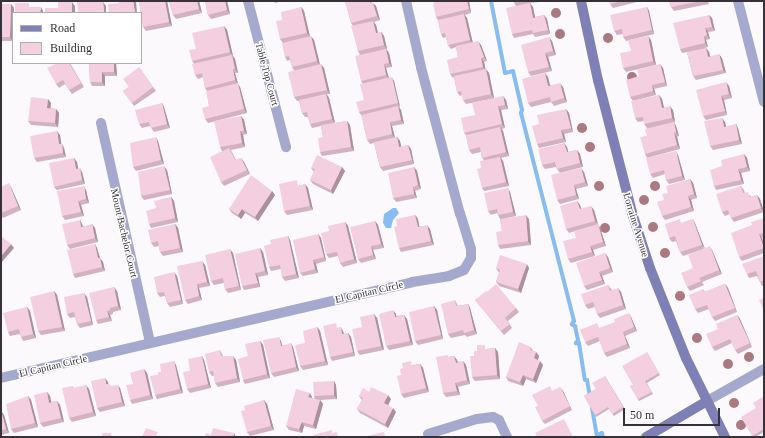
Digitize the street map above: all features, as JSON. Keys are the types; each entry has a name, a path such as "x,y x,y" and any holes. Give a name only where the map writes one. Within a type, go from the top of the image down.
{"street":[{"name":"Table Top Court","path":"248,1 286,147"},
{"name":"El Capitan Circle","path":"1,378 412,282 453,275 464,270 471,258 471,249 460,214 423,75 406,1"},
{"name":"Lorraine Avenue","path":"581,1 598,80 633,216 661,298 686,358 725,437"},
{"path":"738,1 764,102"},
{"name":"Mount Bachelor Court","path":"101,123 150,343"},
{"path":"646,437 764,369"},
{"path":"428,434 477,419 493,417 499,420 507,437"}],"water":[{"path":"393,208 396,208 399,213 393,220 391,228 386,228 383,223 384,214"}],"building":[{"path":"118,1 133,1 135,12 109,12 108,4 119,3"},
{"path":"139,1 165,1 169,22 143,27 142,12 141,12"},
{"path":"169,1 197,1 199,9 173,15"},
{"path":"205,1 225,1 227,10 208,15"},
{"path":"345,1 369,1 370,3 373,3 377,16 351,23"},
{"path":"435,1 467,1 469,9 436,17 433,3"},
{"path":"609,1 622,1 610,4"},
{"path":"669,1 701,1 671,7"},
{"path":"58,2 72,2 72,12 45,12 45,8 58,8"},
{"path":"77,2 103,2 104,12 78,12"},
{"path":"15,3 29,3 29,7 41,7 40,12 15,12"},
{"path":"530,3 533,18 544,15 548,30 533,33 532,30 512,34 506,8"},
{"path":"1,4 11,4 10,37 1,37"},
{"path":"301,7 307,33 280,39 276,21 282,20 281,12"},
{"path":"647,7 652,30 623,37 622,29 614,31 610,15"},
{"path":"464,14 470,40 448,45 445,33 441,34 438,20"},
{"path":"709,15 712,27 705,28 707,35 704,36 705,43 680,49 673,23"},
{"path":"373,21 376,33 381,32 384,45 358,51 351,26"},
{"path":"224,26 230,52 192,61 189,50 196,49 192,33"},
{"path":"311,36 317,61 292,67 289,56 285,57 282,43"},
{"path":"648,36 653,61 623,68 620,53 631,51 628,40"},
{"path":"549,37 553,51 545,53 549,67 528,72 521,45"},
{"path":"478,41 484,57 481,58 483,67 450,74 447,60 458,57 456,46"},
{"path":"706,48 708,57 719,54 723,70 693,76 687,52"},
{"path":"386,49 389,63 384,64 386,75 361,81 355,56"},
{"path":"232,55 235,69 233,69 235,80 205,88 202,73 195,75 192,64"},
{"path":"55,64 70,64 81,83 69,90 63,80 56,84 47,68"},
{"path":"89,64 114,64 114,72 102,72 102,82 90,82"},
{"path":"321,64 327,90 294,97 288,72"},
{"path":"660,64 665,82 652,85 653,91 630,97 626,80 639,76 637,70"},
{"path":"139,67 153,87 132,103 123,91 129,87 123,79"},
{"path":"486,69 491,94 463,100 461,91 457,92 454,76"},
{"path":"545,73 548,86 560,83 564,98 551,102 550,97 528,103 522,79"},
{"path":"392,77 398,103 359,112 356,102 364,100 360,84"},
{"path":"726,82 729,94 721,96 725,111 703,116 696,90"},
{"path":"238,83 244,109 205,119 202,108 209,106 206,91"},
{"path":"326,94 332,119 310,124 307,112 302,113 299,100"},
{"path":"659,95 662,108 670,106 672,118 644,124 643,117 635,118 631,101"},
{"path":"503,96 505,105 498,106 502,124 464,133 461,118 475,115 472,103"},
{"path":"31,97 48,99 47,108 56,109 55,123 28,121"},
{"path":"162,103 167,124 151,128 149,122 139,124 135,110"},
{"path":"398,106 401,120 390,122 392,134 367,140 361,115"},
{"path":"566,109 571,128 561,130 563,138 537,144 532,126 539,124 537,115"},
{"path":"241,116 244,131 240,131 242,143 220,147 214,121"},
{"path":"722,118 724,127 736,124 739,140 710,146 704,121"},
{"path":"347,121 351,147 320,152 318,138 323,137 321,125"},
{"path":"674,122 676,132 674,133 677,145 645,154 640,137 647,136 645,129"},
{"path":"500,127 506,152 482,158 480,147 469,150 466,135"},
{"path":"57,131 59,144 62,144 63,153 34,158 30,136"},
{"path":"156,137 161,160 133,167 130,143"},
{"path":"397,137 399,147 408,145 412,160 380,167 374,142"},
{"path":"564,143 567,152 577,150 580,163 557,169 555,162 542,165 538,149"},
{"path":"229,148 235,160 241,158 247,170 221,182 210,157"},
{"path":"676,151 682,176 666,180 664,170 650,174 646,158"},
{"path":"744,154 747,167 738,169 741,180 714,186 710,170 722,166 721,160"},
{"path":"317,155 342,167 331,190 310,180 315,169 311,168"},
{"path":"500,157 506,182 482,188 477,169 481,168 480,161"},
{"path":"74,158 76,169 80,168 82,180 54,187 49,163"},
{"path":"164,166 170,190 141,196 138,172"},
{"path":"414,167 418,185 413,187 414,194 393,198 388,173"},
{"path":"581,168 585,182 574,185 576,195 557,200 551,175"},
{"path":"251,175 272,191 255,217 242,209 238,215 229,209"},
{"path":"690,179 694,194 688,196 691,207 662,216 657,202 664,200 662,194 668,193 666,186"},
{"path":"297,180 298,186 305,184 310,206 284,211 279,184"},
{"path":"9,183 18,206 1,213 1,187"},
{"path":"84,186 86,199 78,201 81,212 62,216 57,191"},
{"path":"741,186 743,193 748,192 750,197 757,195 761,208 731,218 728,210 722,212 716,194"},
{"path":"508,188 513,212 498,215 497,209 488,211 484,193"},
{"path":"171,197 175,218 149,224 146,211 156,208 154,201"},
{"path":"577,201 580,209 591,206 595,221 566,229 560,206"},
{"path":"415,215 418,227 427,225 431,241 399,248 394,227 397,226 396,219"},
{"path":"526,215 528,241 498,245 496,232 502,231 500,219"},
{"path":"764,218 764,233 759,234 764,248 739,257 731,233 752,225 751,222"},
{"path":"680,219 681,223 693,219 702,245 680,252 675,236 669,238 665,224"},
{"path":"80,220 81,227 92,224 95,238 67,245 62,224"},
{"path":"375,221 381,244 371,246 373,255 358,259 350,227"},
{"path":"345,222 354,259 340,263 337,252 326,254 321,233 329,231 328,226"},
{"path":"175,224 180,248 160,252 158,241 151,243 148,230"},
{"path":"598,224 603,242 590,246 592,252 568,259 563,241 576,238 574,231"},
{"path":"318,234 324,257 313,260 315,269 300,273 293,240"},
{"path":"1,236 11,244 1,256"},
{"path":"288,236 296,274 282,277 280,265 269,267 264,246 271,244 270,240"},
{"path":"95,244 98,258 100,258 102,267 73,274 67,250"},
{"path":"710,246 719,270 699,278 701,281 687,287 681,273 693,268 688,255"},
{"path":"260,248 265,271 255,273 258,283 242,286 235,254"},
{"path":"230,249 239,286 225,289 223,278 211,281 205,255"},
{"path":"605,253 610,268 599,272 602,280 584,286 576,263"},
{"path":"500,255 527,264 518,289 496,282 500,270 496,268"},
{"path":"764,256 764,280 760,282 756,271 747,274 742,264"},
{"path":"202,261 207,282 197,284 199,296 185,300 177,266"},
{"path":"174,272 181,300 167,303 164,292 157,293 154,277"},
{"path":"496,284 516,308 505,318 510,324 501,331 475,300"},
{"path":"725,284 735,308 712,317 707,305 695,309 689,295 703,289 704,292"},
{"path":"608,285 610,291 618,288 623,305 597,314 593,302 585,305 581,294"},
{"path":"114,287 118,306 110,308 110,310 107,311 109,317 96,320 89,293"},
{"path":"54,291 62,327 38,331 30,297"},
{"path":"84,293 91,321 77,324 74,312 67,314 64,297"},
{"path":"764,298 764,311 759,300"},
{"path":"455,300 456,306 468,304 474,330 464,333 463,330 448,334 441,304"},
{"path":"434,306 441,335 415,341 409,312"},
{"path":"27,307 33,334 21,337 19,329 8,332 3,313"},
{"path":"393,310 395,317 404,315 410,341 386,346 379,314"},
{"path":"629,313 634,327 623,332 627,344 604,353 598,337 585,342 580,330 597,323 599,328 615,322 614,319"},
{"path":"374,314 381,346 357,351 352,329 362,327 360,317"},
{"path":"737,315 750,343 735,350 730,339 712,347 706,334 718,329 716,324"},
{"path":"336,323 337,328 341,327 342,334 348,333 353,352 330,357 323,326"},
{"path":"317,327 325,361 300,366 295,345 305,343 303,331"},
{"path":"279,337 281,346 291,343 296,367 271,373 263,340"},
{"path":"260,341 267,374 243,380 238,359 248,356 245,344"},
{"path":"519,342 531,347 530,350 536,352 534,358 540,361 533,379 523,375 520,382 506,377"},
{"path":"477,345 485,345 485,349 495,348 497,375 472,377 470,356 474,356 474,351 477,351"},
{"path":"220,350 221,356 233,356 237,378 215,383 213,371 209,372 205,354"},
{"path":"647,352 659,373 645,381 652,392 638,399 630,386 633,385 622,366"},
{"path":"447,355 447,357 454,356 456,363 463,361 467,380 455,383 457,391 443,393 436,357"},
{"path":"202,356 208,384 187,389 183,372 190,371 188,359"},
{"path":"174,361 180,389 155,395 150,376 158,375 158,372 161,372 160,364"},
{"path":"411,361 412,366 420,364 426,388 401,394 397,376 401,375 400,369 403,368 402,363"},
{"path":"144,369 150,395 130,400 126,385 133,384 130,373"},
{"path":"605,376 623,407 612,414 608,407 595,415 584,396 596,389 592,383"},
{"path":"105,378 106,384 109,384 110,386 118,385 122,402 97,408 91,381"},
{"path":"334,381 334,395 314,396 313,382"},
{"path":"86,385 93,412 69,418 62,388 72,386 73,388"},
{"path":"550,386 552,391 560,387 570,406 542,421 535,407 538,406 532,395"},
{"path":"371,387 388,395 384,403 393,408 385,424 357,409 363,398 359,396 363,388 369,392"},
{"path":"296,389 310,393 308,397 320,400 313,425 302,422 299,429 286,426"},
{"path":"47,392 49,403 57,401 61,418 40,423 34,395"},
{"path":"28,396 35,423 11,429 6,404"},
{"path":"764,396 764,429 752,436 741,417 756,408 753,403"},
{"path":"264,400 271,426 247,432 241,411 245,410 244,406"},
{"path":"1,411 6,429 1,430"},
{"path":"564,419 573,437 537,437 535,433"},
{"path":"146,428 158,432 156,435 162,437 142,437"},
{"path":"213,428 234,433 233,437 205,437 206,433 211,435"},
{"path":"332,430 332,433 337,432 338,437 314,437 313,435"},
{"path":"384,432 385,437 363,437"},
{"path":"102,433 111,433 112,437 103,437"}],"waterway":[{"path":"491,1 505,73 513,71 522,110 521,113 574,321 572,324 575,326 578,340 576,343 579,343 585,380 587,380 590,397"},
{"path":"592,408 597,435 602,433 603,437"}]}
